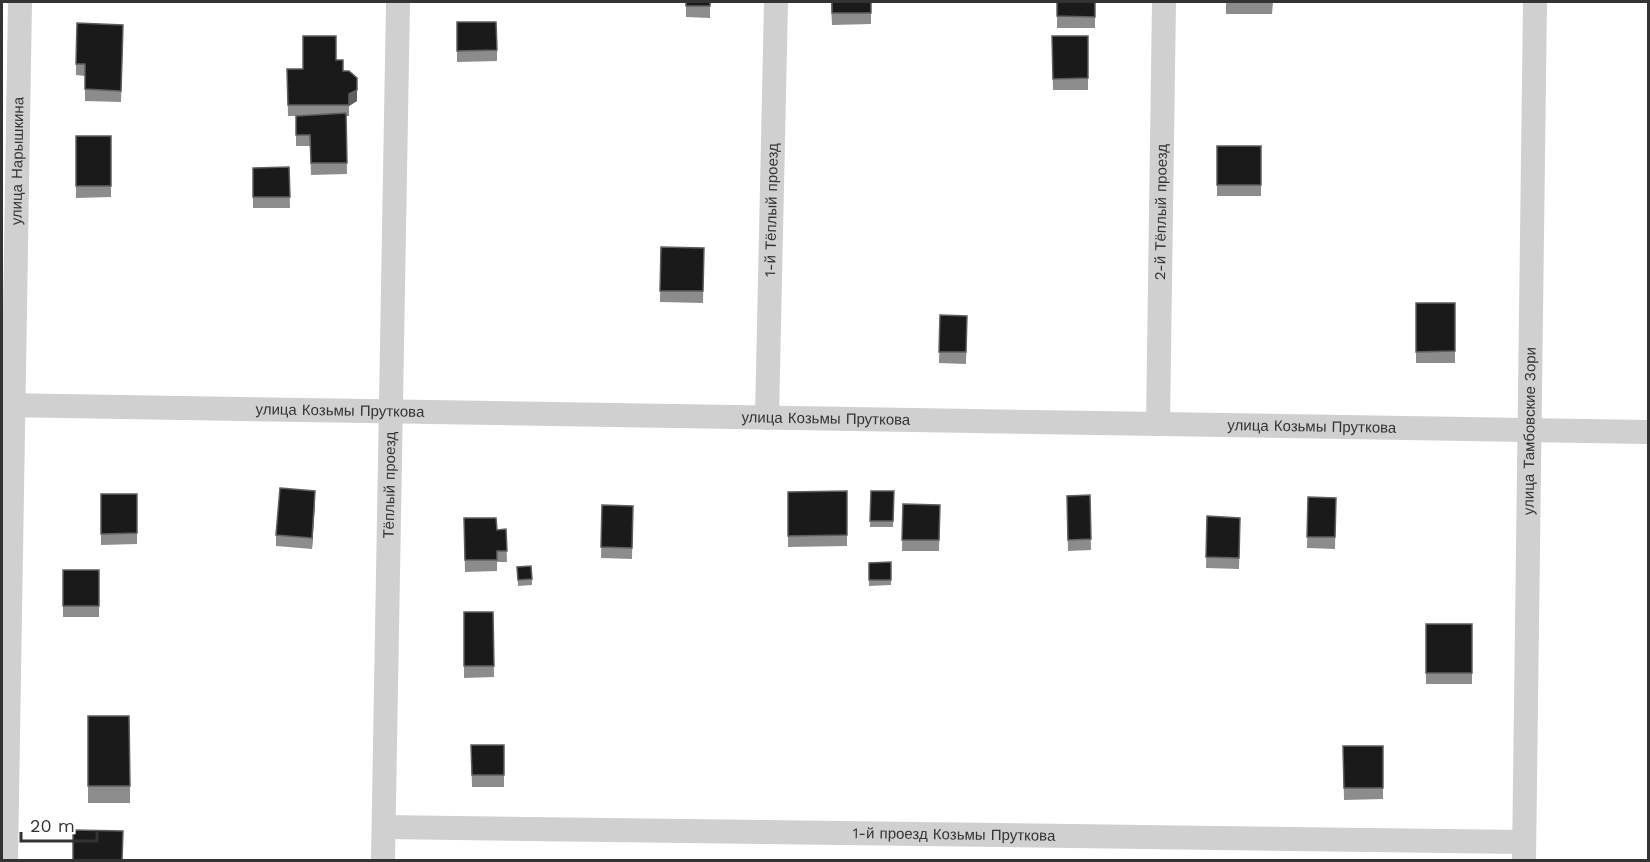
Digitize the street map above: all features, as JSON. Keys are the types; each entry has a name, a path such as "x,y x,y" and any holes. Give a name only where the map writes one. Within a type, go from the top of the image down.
{"street":[{"name":"улица Нарышкина","path":"6,861 7,405 20,2"},
{"name":"Тёплый проезд","path":"383,861 398,2"},
{"name":"1-й Тёплый проезд","path":"767,418 776,2"},
{"name":"2-й Тёплый проезд","path":"1158,424 1164,2"},
{"name":"улица Тамбовские Зори","path":"1524,851 1535,2"},
{"name":"улица Козьмы Пруткова","path":"7,405 1648,432"},
{"name":"1-й проезд Козьмы Пруткова","path":"384,827 1524,851"}],"building":[{"path":"686,2 710,2 710,6 686,6"},
{"path":"832,2 871,2 871,13 832,13"},
{"path":"1057,2 1095,2 1095,17 1057,16"},
{"path":"457,22 496,22 497,50 457,51"},
{"path":"77,23 123,25 121,91 85,89 85,64 76,64"},
{"path":"303,36 336,36 336,60 343,60 343,71 349,71 357,78 357,90 349,94 349,105 288,105 287,69 303,69"},
{"path":"1052,36 1088,36 1088,78 1053,79"},
{"path":"346,113 347,163 311,163 310,135 296,135 296,116"},
{"path":"76,136 111,136 111,186 76,186"},
{"path":"1217,146 1261,146 1261,185 1217,185"},
{"path":"289,167 290,197 253,197 253,168"},
{"path":"661,247 704,248 703,291 660,291"},
{"path":"1416,303 1455,303 1455,351 1416,352"},
{"path":"940,315 967,316 966,352 939,352"},
{"path":"280,488 315,491 312,538 276,535"},
{"path":"847,491 847,535 788,536 788,492"},
{"path":"871,491 894,491 893,521 870,521"},
{"path":"101,494 137,494 137,533 101,534"},
{"path":"1090,495 1091,539 1068,540 1067,496"},
{"path":"1308,497 1336,498 1335,537 1307,537"},
{"path":"903,504 940,505 939,540 902,540"},
{"path":"602,505 633,506 632,548 601,547"},
{"path":"1207,516 1240,518 1239,558 1206,557"},
{"path":"464,518 496,518 497,530 506,529 507,551 497,551 497,560 465,560"},
{"path":"891,562 891,580 869,580 869,563"},
{"path":"531,566 532,579 518,580 517,567"},
{"path":"63,570 99,570 99,606 63,606"},
{"path":"464,612 493,612 494,666 464,666"},
{"path":"1426,624 1472,624 1472,673 1426,673"},
{"path":"88,716 129,716 130,786 88,786"},
{"path":"471,745 504,745 504,775 472,775"},
{"path":"1343,746 1383,746 1383,788 1344,788"},
{"path":"73,830 123,831 122,861 73,861"}]}
